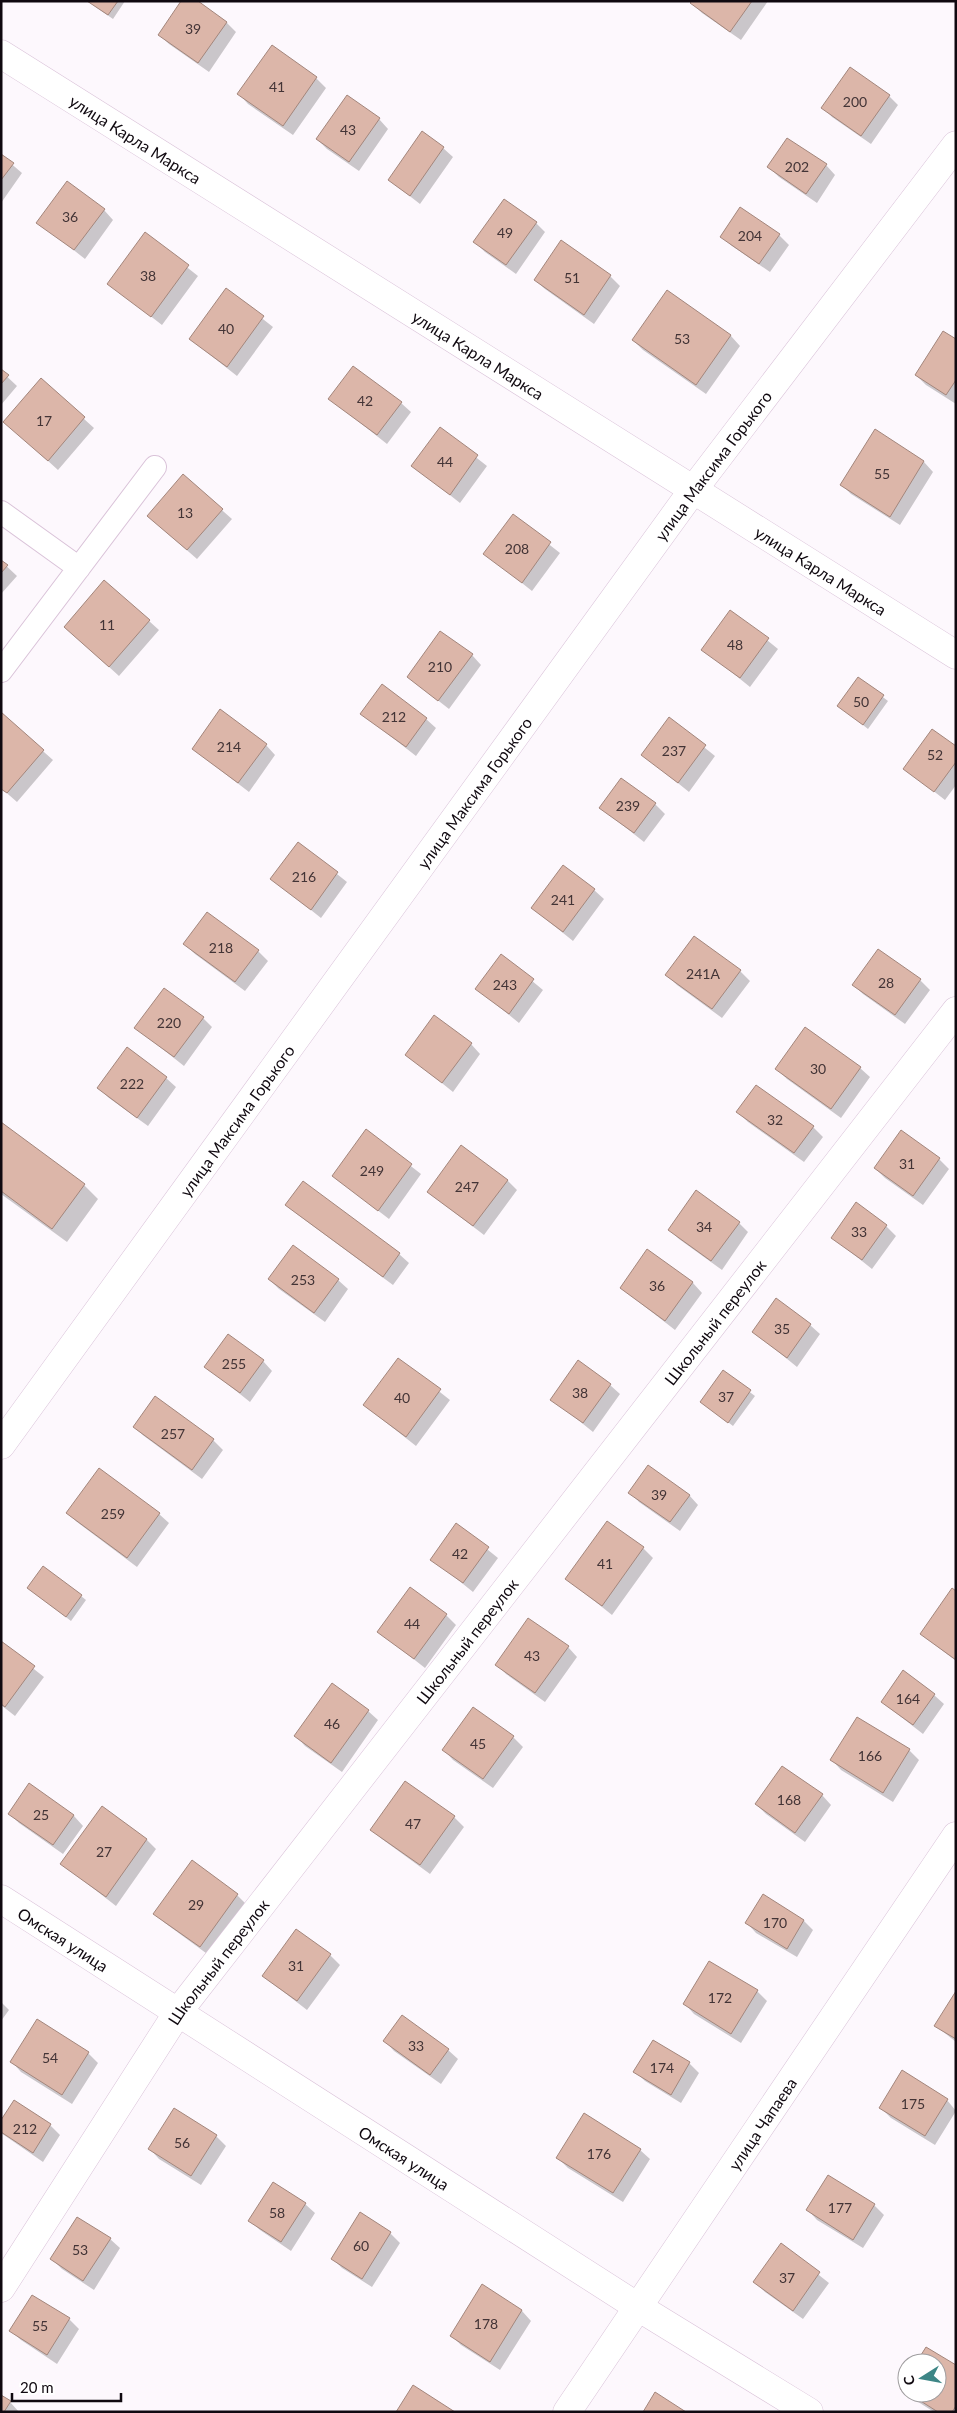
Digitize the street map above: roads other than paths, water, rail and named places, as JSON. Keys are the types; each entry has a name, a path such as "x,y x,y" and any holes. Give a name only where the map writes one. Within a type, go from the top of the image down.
{"street":[{"name":"улица Карла Маркса","path":"1,54 956,655"},
{"name":"улица Максима Горького","path":"1,1445 693,490 956,146"},
{"name":"Школьный переулок","path":"1,2288 178,2012 956,1011"},
{"name":"улица Чапаева","path":"567,2412 956,1836"},
{"name":"Омская улица","path":"1,1900 638,2307 809,2412"}],"lane":[{"path":"1,671 155,467"},
{"path":"1,512 79,568"}]}
